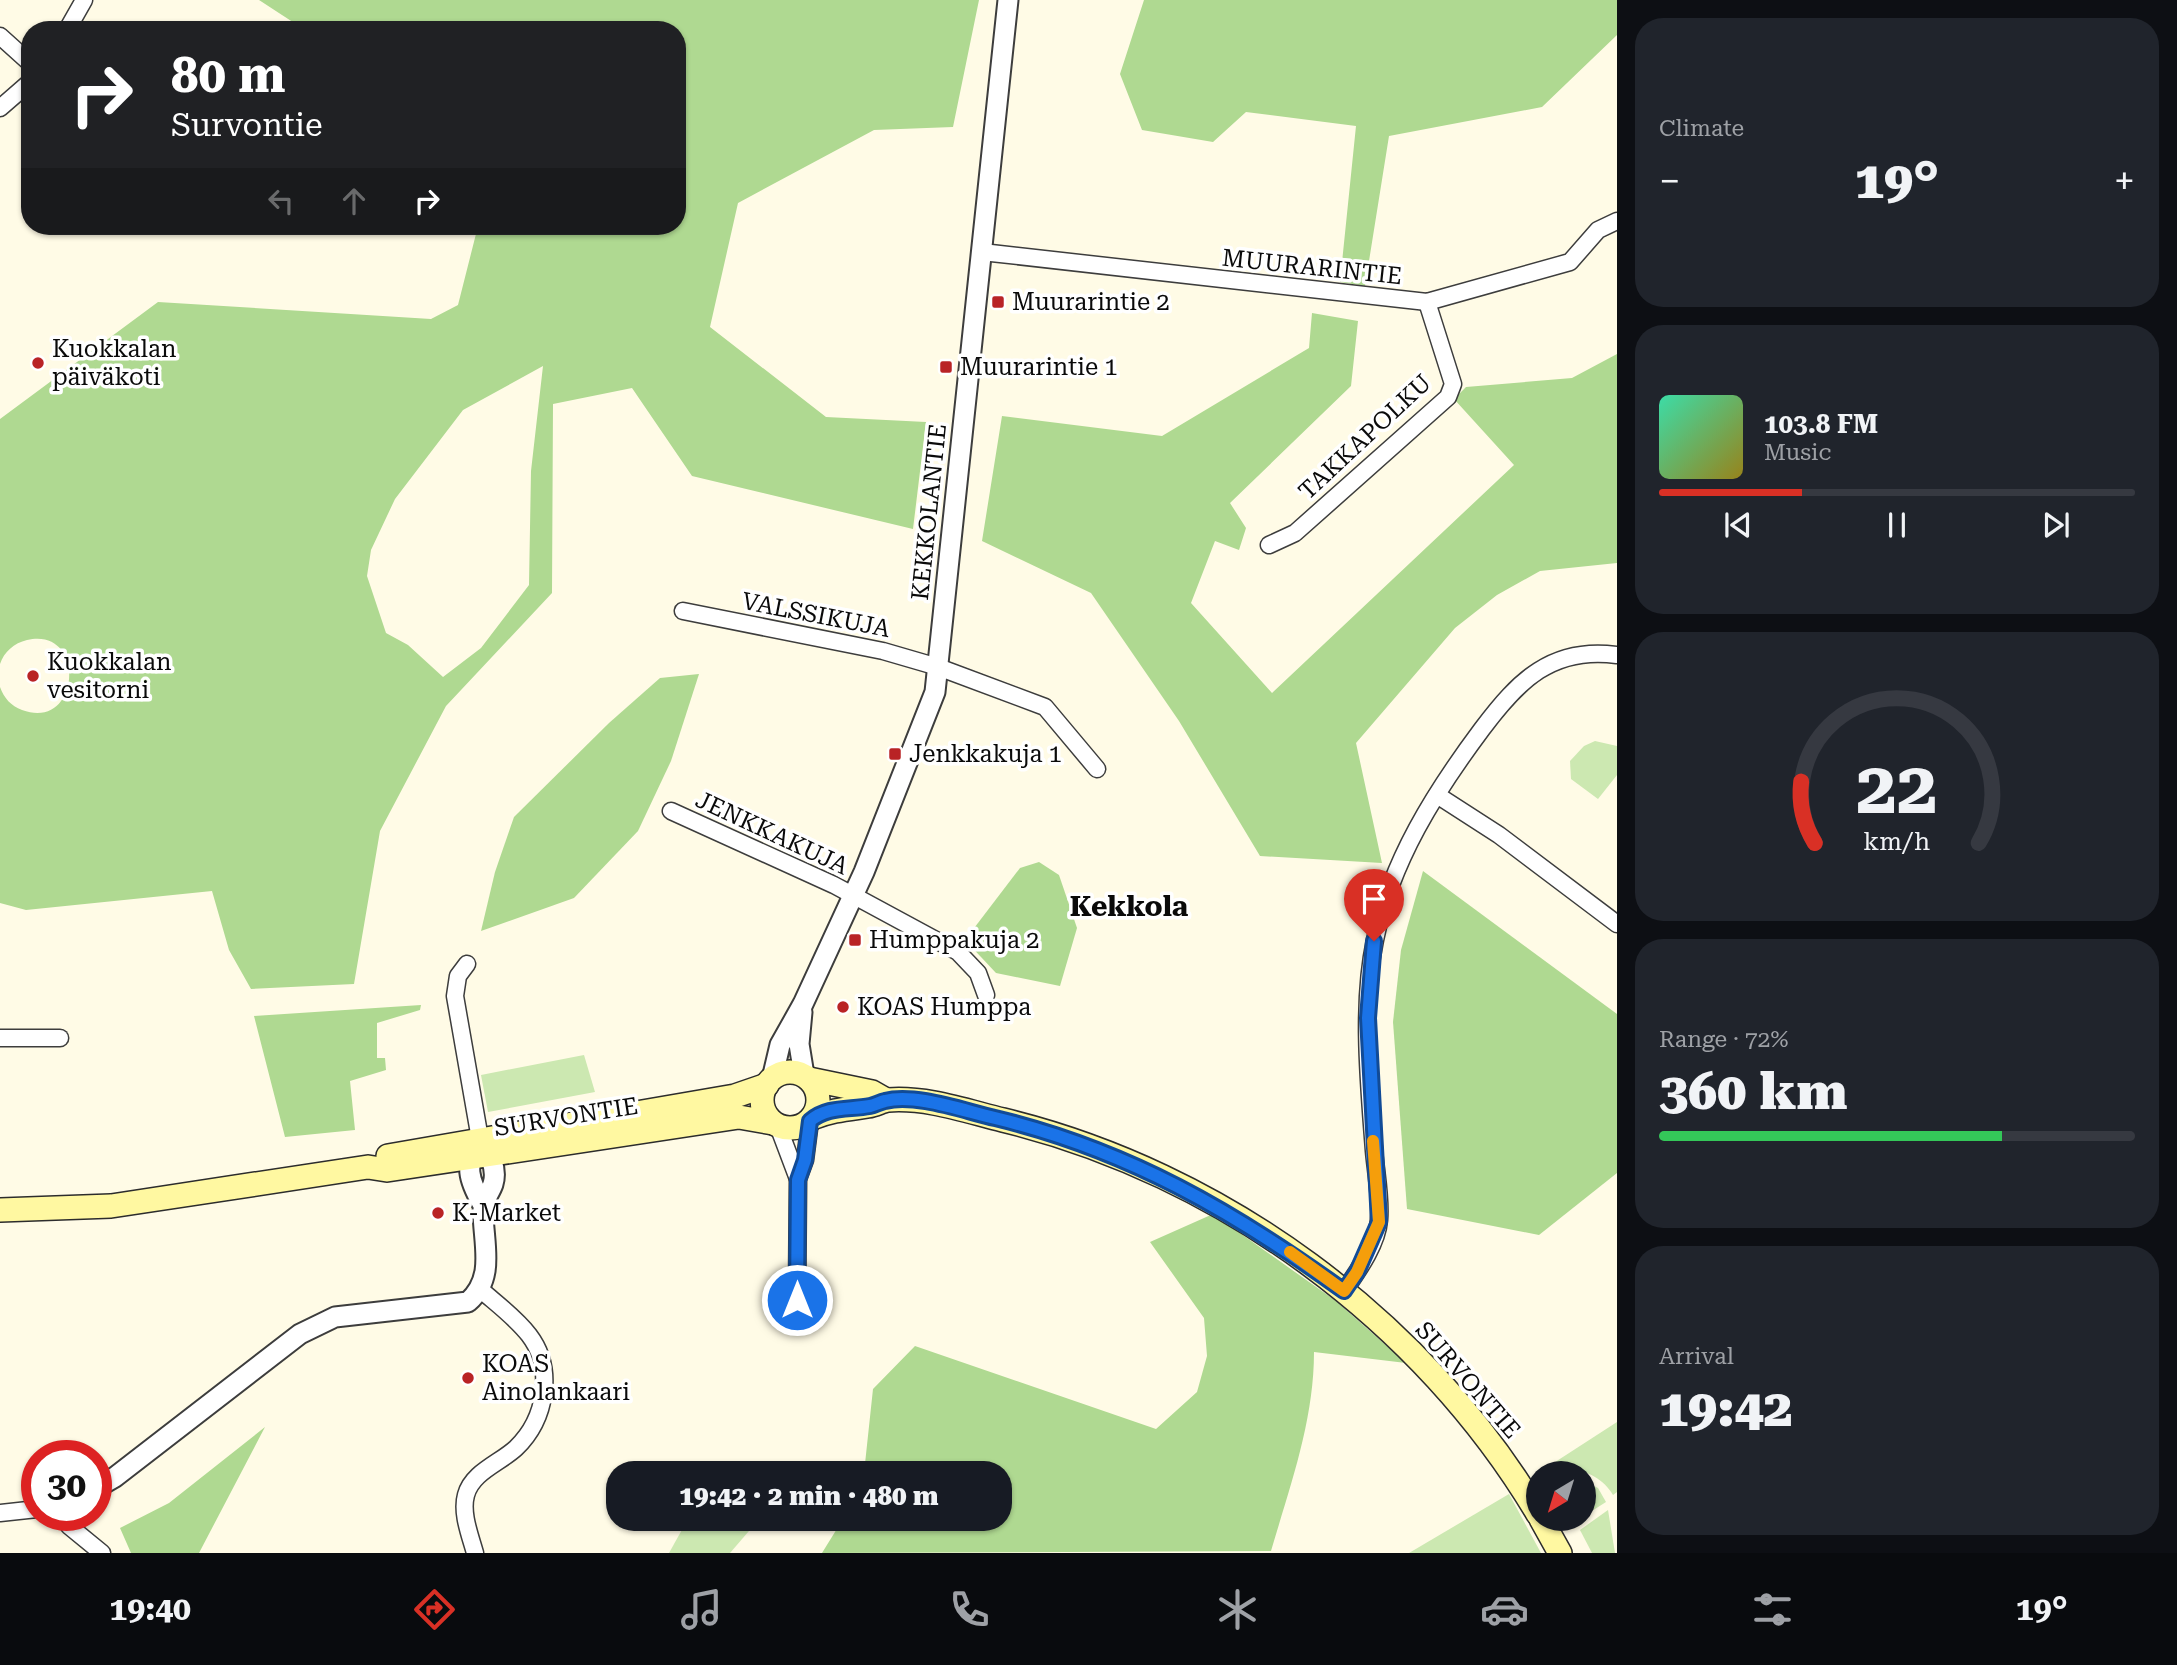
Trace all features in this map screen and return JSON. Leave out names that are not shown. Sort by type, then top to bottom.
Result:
[{"type":"main road","points":[[784,1073],[806,1077],[818,1094],[817,1111],[811,1120],[794,1128],[775,1124],[764,1109],[762,1101],[769,1082],[784,1073]]},
{"type":"main road","name":"SURVONTIE","points":[[806,1077],[872,1092],[886,1100],[932,1103],[1052,1132],[1136,1164],[1217,1206],[1279,1244],[1344,1291],[1414,1353],[1444,1385],[1526,1495]]},
{"type":"main road","name":"SURVONTIE","points":[[480,1151],[735,1096],[769,1082]]},
{"type":"main road","name":"SURVONTIE","points":[[811,1120],[831,1110],[872,1106],[886,1100]]},
{"type":"main road","name":"SURVONTIE","points":[[0,1210],[111,1206],[368,1167],[378,1158],[480,1151],[739,1117],[775,1124]]},
{"type":"main road","points":[[1548,1531],[1560,1553]]},
{"type":"street","points":[[72,21],[84,0]]},
{"type":"street","name":"KEKKOLANTIE","points":[[769,1082],[780,1045],[803,1004],[853,897],[934,692],[1008,0]]},
{"type":"street","points":[[0,36],[21,55]]},
{"type":"street","points":[[0,107],[21,90]]},
{"type":"street","name":"MUURARINTIE","points":[[982,252],[1427,302],[1570,262],[1598,229],[1617,221]]},
{"type":"street","name":"TAKKAPOLKU","points":[[1269,545],[1295,533],[1448,397],[1453,384],[1427,302]]},
{"type":"street","name":"VALSSIKUJA","points":[[683,611],[883,651],[938,667],[1045,707],[1097,769]]},
{"type":"street","points":[[1344,1291],[1357,1272],[1379,1222],[1368,1018],[1374,941],[1392,877],[1437,795],[1511,691],[1529,676],[1562,659],[1595,652],[1617,654]]},
{"type":"street","points":[[1437,795],[1499,835],[1617,924]]},
{"type":"street","name":"JENKKAKUJA","points":[[671,811],[834,885],[958,952],[978,973],[986,995]]},
{"type":"street","points":[[112,1479],[300,1334],[335,1317],[454,1306],[468,1302],[481,1290],[486,1279],[483,1206],[471,1184],[480,1151],[455,996],[458,976],[467,964]]},
{"type":"street","name":"KEKKOLANTIE","points":[[803,1004],[799,1044],[806,1077]]},
{"type":"street","points":[[0,1038],[60,1038]]},
{"type":"street","points":[[797,1300],[798,1180],[805,1160],[811,1120]]},
{"type":"street","points":[[775,1124],[798,1180]]},
{"type":"street","points":[[475,1553],[464,1509],[471,1483],[516,1448],[537,1423],[545,1389],[540,1357],[529,1336],[481,1290]]},
{"type":"street","points":[[0,1513],[21,1511]]},
{"type":"street","points":[[75,1531],[102,1553]]},
{"type":"green space","points":[[259,0],[979,0],[953,127],[874,130],[738,203],[710,327],[826,417],[926,422],[913,529],[692,476],[632,388],[553,404],[552,593],[446,706],[380,831],[354,984],[251,989],[229,950],[212,891],[26,910],[0,903],[0,687],[14,706],[42,713],[56,706],[65,694],[69,678],[67,662],[60,648],[46,640],[18,643],[7,652],[0,664],[0,419],[158,302],[431,319],[458,305],[476,235],[686,235],[686,21],[291,21]],"holes":[[[543,366],[531,471],[529,585],[481,648],[443,677],[408,645],[386,633],[367,576],[371,550],[395,499],[463,410]]]},
{"type":"green space","points":[[1144,0],[1617,0],[1617,35],[1542,107],[1389,136],[1365,286],[1340,282],[1356,126],[1246,112],[1213,142],[1142,130],[1120,74]]},
{"type":"green space","points":[[1312,313],[1358,321],[1351,386],[1230,503],[1246,528],[1239,550],[1215,541],[1191,603],[1272,693],[1514,465],[1454,399],[1466,387],[1572,378],[1617,354],[1617,563],[1540,571],[1497,595],[1455,628],[1356,743],[1382,863],[1260,856],[1179,721],[1091,593],[982,541],[1002,416],[1162,436],[1309,348]]},
{"type":"green space","points":[[699,674],[671,761],[638,831],[574,898],[481,931],[495,872],[514,817],[609,723],[660,678]]},
{"type":"green space","points":[[1595,741],[1617,746],[1617,775],[1598,799],[1571,779],[1570,761],[1584,746]]},
{"type":"green space","points":[[1039,862],[1059,875],[1077,928],[1060,986],[996,973],[965,940],[1020,868]]},
{"type":"green space","points":[[1423,871],[1617,1014],[1617,1173],[1539,1235],[1407,1209],[1393,1022],[1401,950]]},
{"type":"green space","points":[[421,1005],[420,1010],[377,1023],[377,1058],[385,1058],[386,1070],[350,1081],[355,1130],[285,1137],[254,1016]]},
{"type":"green space","points":[[584,1055],[595,1092],[488,1112],[481,1075]]},
{"type":"green space","points":[[1213,1214],[1336,1301],[1406,1363],[1314,1352],[1305,1428],[1271,1551],[822,1553],[836,1531],[1012,1531],[1012,1461],[865,1461],[873,1389],[915,1346],[1156,1429],[1197,1392],[1207,1356],[1204,1318],[1150,1242]]},
{"type":"green space","points":[[1617,1422],[1617,1492],[1613,1495],[1596,1478],[1596,1461],[1557,1461]]},
{"type":"green space","points":[[265,1427],[199,1553],[131,1553],[120,1528],[169,1503]]},
{"type":"green space","points":[[1596,1487],[1598,1488],[1606,1502],[1596,1508]]},
{"type":"green space","points":[[1509,1494],[1526,1525],[1526,1531],[1529,1531],[1541,1553],[1409,1553]]},
{"type":"green space","points":[[1608,1510],[1615,1553],[1592,1553],[1581,1531],[1596,1531],[1596,1519]]},
{"type":"green space","points":[[681,1531],[749,1531],[730,1553],[669,1553]]},
{"type":"slow traffic","points":[[1290,1252],[1344,1291],[1357,1272],[1379,1222],[1373,1141]]},
{"type":"place","name":"Muurarintie 2","points":[[998,302]]},
{"type":"place","name":"Kuokkalan päiväkoti","points":[[38,363]]},
{"type":"place","name":"Muurarintie 1","points":[[946,367]]},
{"type":"place","name":"Kuokkalan vesitorni","points":[[33,676]]},
{"type":"place","name":"Jenkkakuja 1","points":[[895,754]]},
{"type":"place","name":"Humppakuja 2","points":[[855,940]]},
{"type":"place","name":"KOAS Humppa","points":[[843,1007]]},
{"type":"place","name":"K-Market","points":[[438,1213]]},
{"type":"place","name":"KOAS Ainolankaari","points":[[468,1378]]},
{"type":"district","name":"Kekkola","points":[[1129,906]]},
{"type":"route","points":[[797,1300],[798,1180],[805,1160],[810,1121],[831,1110],[872,1106],[886,1100],[932,1103],[1052,1132],[1136,1164],[1217,1206],[1279,1244],[1344,1291],[1357,1272],[1379,1222],[1368,1018],[1374,941]]}]
